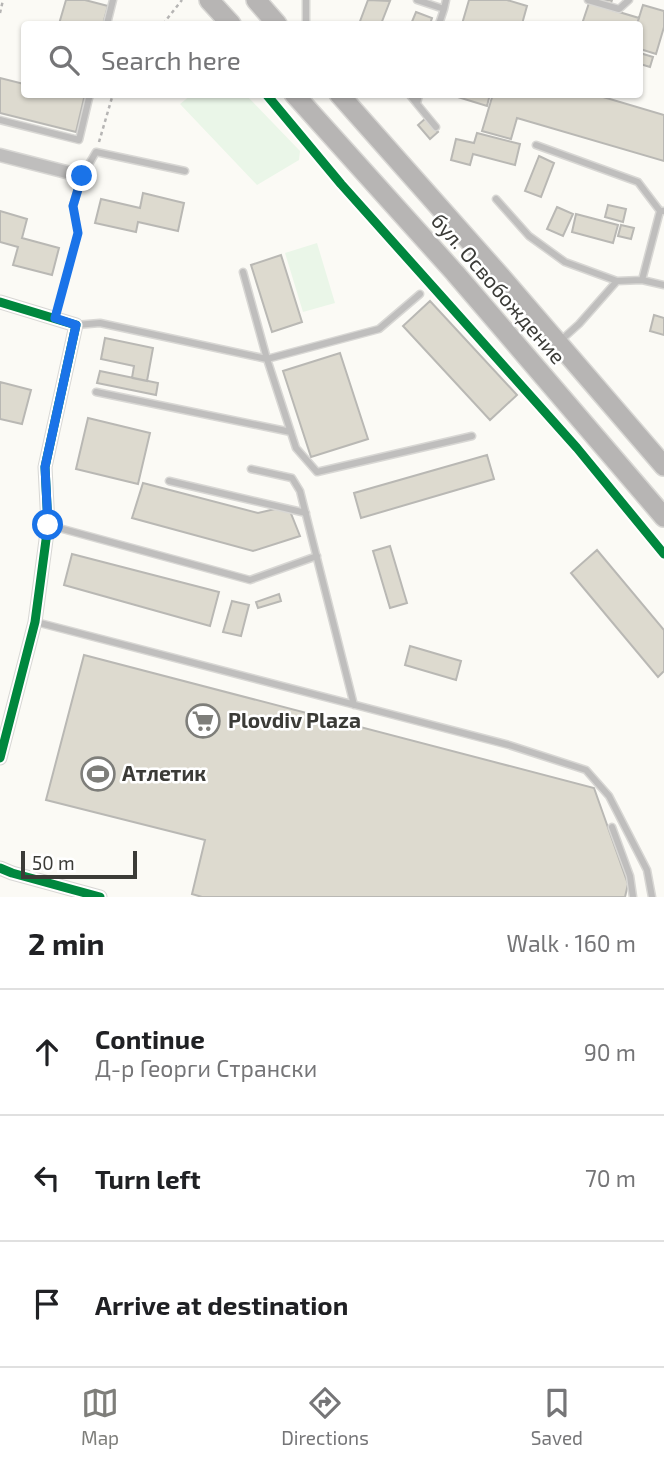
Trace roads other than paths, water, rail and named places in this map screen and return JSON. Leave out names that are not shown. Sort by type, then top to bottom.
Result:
[{"type":"main road","points":[[256,0],[274,21]]},
{"type":"main road","points":[[201,4],[226,21]]},
{"type":"main road","name":"бул. Освобождение","points":[[298,98],[455,273],[664,517]]},
{"type":"main road","name":"бул. Освобождение","points":[[343,98],[664,466]]},
{"type":"street","points":[[0,155],[82,176]]},
{"type":"street","points":[[0,302],[76,325],[45,467],[48,525],[35,622],[0,758]]},
{"type":"street","points":[[0,868],[100,897]]},
{"type":"lane","points":[[108,21],[113,0]]},
{"type":"lane","points":[[306,0],[306,21]]},
{"type":"lane","points":[[417,0],[443,9]]},
{"type":"lane","points":[[440,21],[446,0]]},
{"type":"lane","points":[[588,0],[619,9],[629,0]]},
{"type":"lane","points":[[0,120],[79,140],[89,98]]},
{"type":"lane","points":[[412,98],[436,127]]},
{"type":"lane","points":[[417,104],[418,98]]},
{"type":"lane","points":[[536,145],[638,182],[662,211],[642,281]]},
{"type":"lane","points":[[73,206],[82,176],[96,152],[185,171]]},
{"type":"lane","points":[[496,199],[529,236],[565,262],[617,281],[642,281],[664,285]]},
{"type":"lane","points":[[243,272],[267,359],[296,448],[317,472],[472,436]]},
{"type":"lane","points":[[558,342],[579,324],[617,281]]},
{"type":"lane","points":[[76,325],[100,323],[267,359],[379,329],[420,294]]},
{"type":"lane","points":[[96,392],[291,432]]},
{"type":"lane","points":[[251,469],[292,478],[300,491],[354,705]]},
{"type":"lane","points":[[169,481],[306,513]]},
{"type":"lane","points":[[48,525],[250,580],[317,556]]},
{"type":"lane","points":[[35,622],[509,745],[586,770],[610,796],[647,870],[652,897]]},
{"type":"lane","points":[[612,827],[630,876],[633,897]]},
{"type":"place","name":"Plovdiv Plaza","points":[[203,721]]},
{"type":"place","name":"Атлетик","points":[[98,774]]}]
